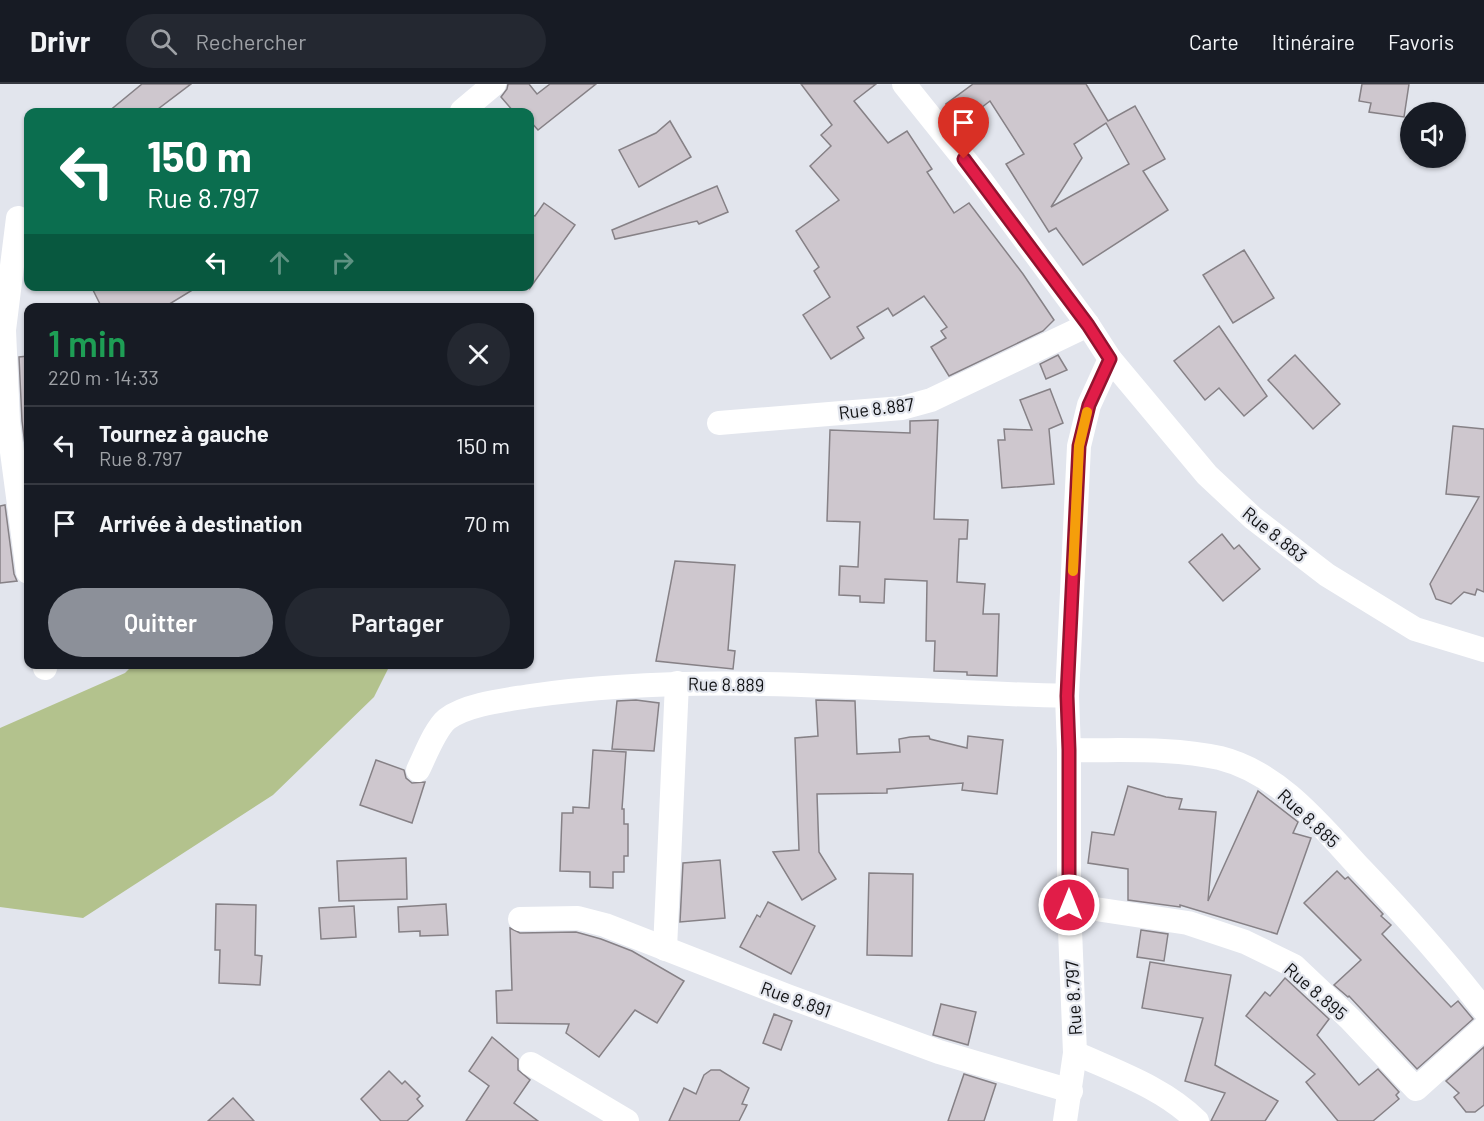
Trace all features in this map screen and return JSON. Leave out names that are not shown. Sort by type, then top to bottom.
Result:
[{"type":"street","points":[[466,108],[494,84]]},
{"type":"street","points":[[904,84],[977,176],[1088,325],[1110,359]]},
{"type":"street","points":[[16,216],[4,330],[4,422],[24,547]]},
{"type":"street","name":"Rue 8.887","points":[[718,423],[902,408],[931,400],[1088,325]]},
{"type":"street","name":"Rue 8.883","points":[[1110,359],[1207,475],[1253,518],[1328,575],[1415,629],[1484,650]]},
{"type":"street","name":"Rue 8.797","points":[[1065,1121],[1076,1053],[1069,905],[1067,696],[1079,446],[1089,405],[1110,359]]},
{"type":"street","points":[[665,949],[677,683]]},
{"type":"street","name":"Rue 8.889","points":[[418,770],[446,720],[465,710],[502,700],[562,692],[677,683],[1067,696]]},
{"type":"street","name":"Rue 8.885","points":[[1069,750],[1169,751],[1220,758],[1258,773],[1300,803],[1388,897],[1484,1010]]},
{"type":"street","name":"Rue 8.895","points":[[1069,905],[1188,923],[1245,942],[1294,966],[1350,1019],[1416,1089],[1484,1028]]},
{"type":"street","name":"Rue 8.891","points":[[520,919],[578,918],[605,925],[939,1052],[1071,1091]]},
{"type":"street","points":[[1076,1053],[1154,1089],[1187,1111],[1197,1121]]},
{"type":"street","points":[[531,1064],[627,1121]]},
{"type":"green space","points":[[129,669],[388,669],[374,697],[273,795],[83,918],[0,907],[0,728],[125,673]]},
{"type":"building","points":[[142,84],[191,84],[159,108],[113,108]]},
{"type":"building","points":[[508,84],[529,84],[537,94],[550,84],[596,84],[538,130],[534,126],[534,108],[511,108],[501,97]]},
{"type":"building","points":[[801,84],[876,84],[854,101],[888,143],[907,131],[932,169],[927,172],[954,213],[969,203],[1023,274],[1054,320],[1043,331],[949,376],[931,347],[946,338],[941,331],[947,327],[924,296],[893,316],[888,308],[857,327],[864,338],[831,359],[803,315],[830,297],[814,271],[819,267],[796,231],[839,200],[810,166],[831,146],[821,135],[832,125]]},
{"type":"building","points":[[973,84],[1086,84],[1108,121],[1135,106],[1165,159],[1143,171],[1168,210],[1083,265],[1056,228],[1049,232],[1006,164],[1024,154],[990,101],[960,124],[946,104]],"holes":[[[1106,123],[1129,164],[1051,207],[1082,158],[1074,144]]]},
{"type":"building","points":[[1362,84],[1409,84],[1406,102],[1400,102],[1400,116],[1369,112],[1371,103],[1359,101]]},
{"type":"building","points":[[670,121],[691,157],[639,187],[619,150],[656,133]]},
{"type":"building","points":[[717,186],[728,212],[699,224],[697,221],[615,239],[612,230]]},
{"type":"building","points":[[544,203],[575,225],[534,282],[534,216]]},
{"type":"building","points":[[1244,250],[1274,298],[1233,323],[1203,275]]},
{"type":"building","points":[[94,291],[191,291],[171,303],[100,303]]},
{"type":"building","points":[[1219,326],[1267,396],[1244,416],[1219,388],[1205,400],[1174,361]]},
{"type":"building","points":[[1058,355],[1067,370],[1046,379],[1040,364]]},
{"type":"building","points":[[1295,355],[1340,404],[1313,429],[1268,380]]},
{"type":"building","points":[[24,356],[24,437],[22,421],[19,357]]},
{"type":"building","points":[[1050,389],[1063,423],[1049,429],[1054,484],[1002,488],[998,440],[1005,440],[1004,429],[1032,430],[1020,400]]},
{"type":"building","points":[[938,420],[934,519],[968,520],[967,539],[959,539],[957,582],[985,584],[983,614],[999,614],[997,676],[934,671],[935,641],[926,641],[927,581],[885,579],[884,603],[860,602],[860,596],[839,595],[840,566],[858,567],[860,522],[827,521],[830,430],[910,433],[910,421]]},
{"type":"building","points":[[1453,426],[1484,429],[1484,592],[1477,589],[1475,595],[1464,592],[1451,604],[1436,599],[1430,584],[1479,497],[1446,494]]},
{"type":"building","points":[[5,505],[14,574],[17,581],[0,583],[0,506]]},
{"type":"building","points":[[1222,534],[1234,549],[1239,545],[1260,569],[1223,601],[1189,562]]},
{"type":"building","points":[[675,561],[735,565],[728,650],[735,651],[733,669],[656,661]]},
{"type":"building","points":[[636,700],[659,703],[654,751],[612,749],[617,701]]},
{"type":"building","points":[[816,700],[855,701],[857,754],[900,752],[899,739],[910,737],[929,736],[930,739],[967,748],[968,736],[1003,740],[997,794],[962,790],[963,783],[887,789],[887,793],[817,794],[819,852],[836,879],[802,900],[773,852],[799,850],[795,738],[818,736]]},
{"type":"building","points":[[593,750],[626,752],[622,809],[624,809],[624,824],[628,824],[628,856],[624,856],[624,872],[613,872],[613,888],[590,887],[590,872],[560,871],[562,813],[573,813],[573,807],[589,808]]},
{"type":"building","points":[[376,760],[404,770],[406,778],[412,783],[425,782],[412,823],[360,805]]},
{"type":"building","points":[[1128,786],[1166,797],[1182,799],[1179,809],[1216,812],[1208,901],[1258,791],[1298,822],[1293,833],[1311,838],[1277,934],[1180,905],[1180,907],[1128,900],[1128,869],[1088,863],[1092,832],[1114,835]]},
{"type":"building","points":[[406,858],[407,899],[339,901],[337,861]]},
{"type":"building","points":[[720,860],[725,918],[680,922],[683,863]]},
{"type":"building","points":[[1337,871],[1345,879],[1348,877],[1391,925],[1382,934],[1451,1007],[1458,1001],[1473,1019],[1417,1069],[1349,996],[1334,985],[1361,960],[1304,903]]},
{"type":"building","points":[[869,873],[913,874],[912,956],[867,955]]},
{"type":"building","points":[[768,902],[815,926],[791,974],[740,947],[757,915],[760,917]]},
{"type":"building","points":[[216,904],[256,905],[255,955],[262,956],[260,985],[219,983],[220,950],[215,950]]},
{"type":"building","points":[[446,904],[448,935],[420,936],[420,931],[399,932],[398,907]]},
{"type":"building","points":[[354,906],[356,937],[321,939],[319,908]]},
{"type":"building","points":[[510,928],[520,933],[576,932],[601,939],[632,951],[684,981],[657,1023],[635,1010],[599,1057],[566,1033],[569,1024],[497,1023],[496,991],[512,990]]},
{"type":"building","points":[[1141,930],[1168,934],[1164,961],[1137,957]]},
{"type":"building","points":[[1150,962],[1231,975],[1215,1065],[1278,1101],[1265,1121],[1211,1121],[1225,1093],[1185,1081],[1203,1018],[1142,1008]]},
{"type":"building","points":[[1285,978],[1329,1019],[1317,1035],[1359,1085],[1378,1069],[1399,1092],[1396,1095],[1399,1099],[1373,1121],[1338,1121],[1306,1082],[1315,1074],[1246,1016],[1265,992],[1270,996]]},
{"type":"building","points":[[941,1004],[976,1012],[968,1045],[933,1035]]},
{"type":"building","points":[[774,1014],[792,1021],[781,1050],[763,1043]]},
{"type":"building","points":[[492,1037],[518,1059],[518,1070],[530,1080],[514,1103],[538,1121],[466,1121],[489,1086],[469,1071]]},
{"type":"building","points":[[1484,1047],[1484,1105],[1475,1112],[1466,1112],[1454,1097],[1459,1093],[1446,1081]]},
{"type":"building","points":[[711,1070],[720,1070],[749,1088],[742,1104],[747,1105],[739,1121],[669,1121],[684,1088],[696,1094],[704,1075]]},
{"type":"building","points":[[389,1071],[402,1084],[405,1081],[420,1096],[417,1099],[423,1106],[407,1121],[381,1121],[361,1099]]},
{"type":"building","points":[[964,1074],[996,1084],[984,1121],[948,1121]]},
{"type":"building","points":[[233,1098],[254,1121],[208,1121]]},
{"type":"slow traffic","points":[[1073,571],[1079,446],[1087,412]]},
{"type":"route","points":[[964,159],[1088,325],[1110,359],[1089,405],[1079,446],[1067,696],[1069,905]]}]
